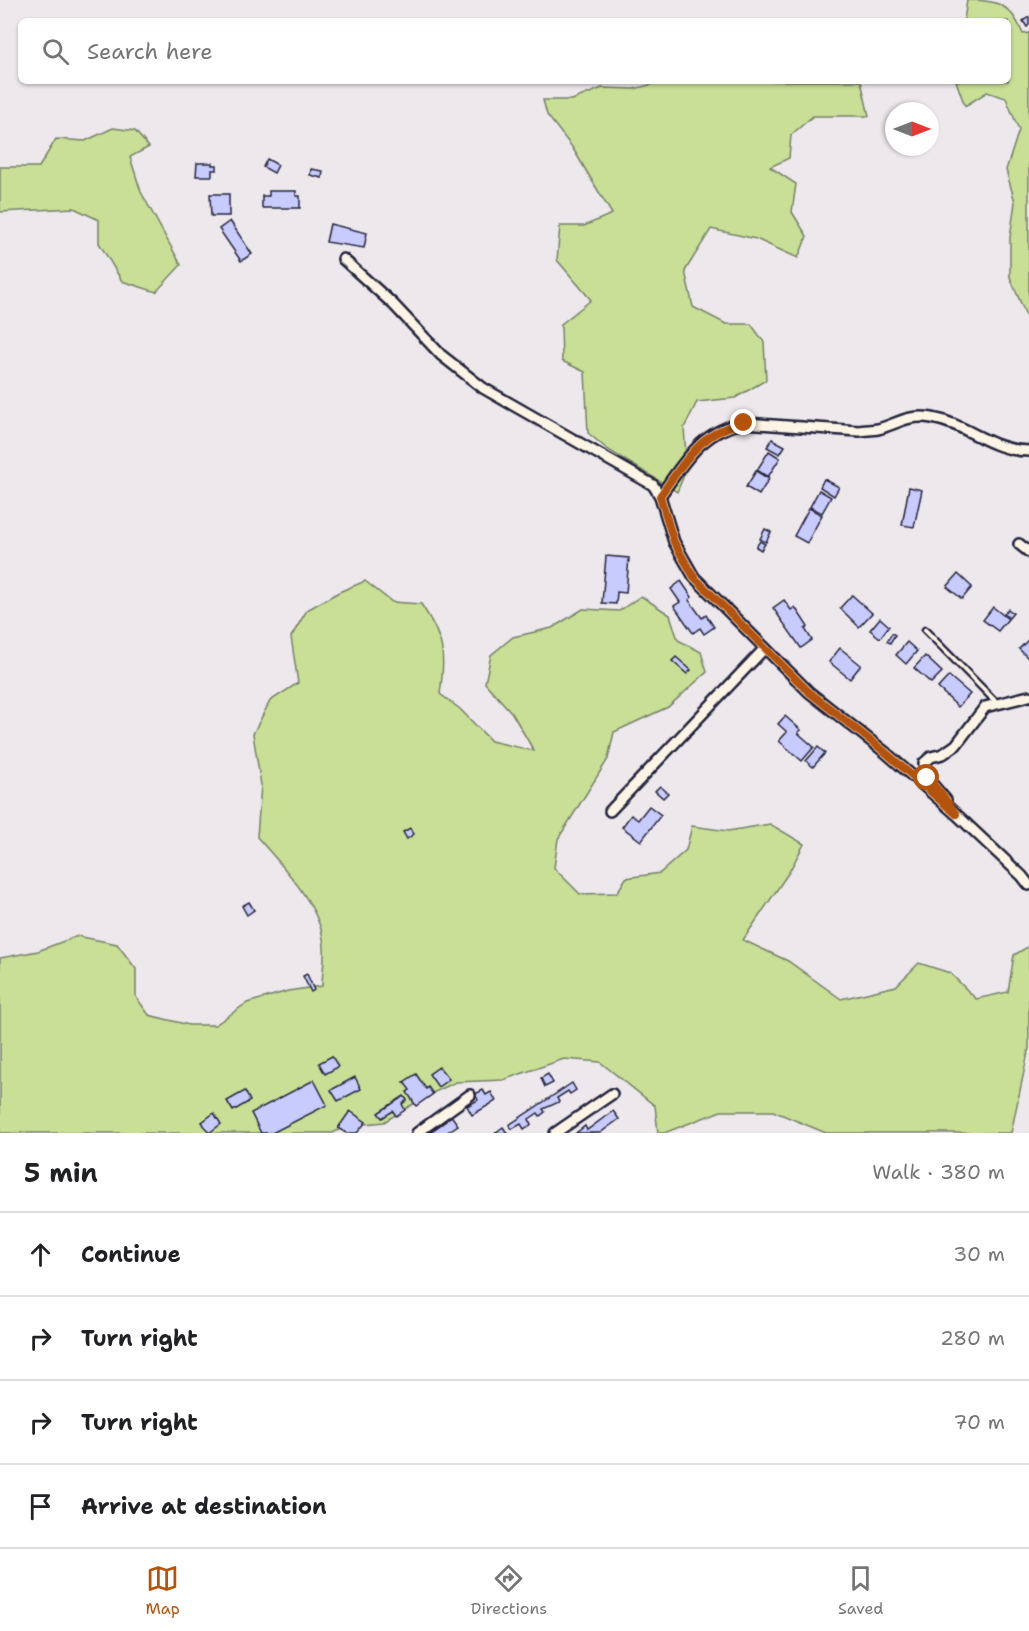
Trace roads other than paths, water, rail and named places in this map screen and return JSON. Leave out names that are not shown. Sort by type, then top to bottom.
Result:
[{"type":"street","points":[[343,259],[393,304],[441,356],[483,388],[653,485],[660,496],[674,542],[694,577],[809,692],[885,752],[956,814],[1029,885]]},
{"type":"street","points":[[660,496],[691,453],[706,438],[728,426],[744,423],[859,431],[877,429],[904,418],[918,416],[950,423],[993,445],[1029,451]]},
{"type":"street","points":[[1019,544],[1029,552]]},
{"type":"street","points":[[610,812],[765,648]]},
{"type":"street","points":[[956,814],[927,778],[924,763],[931,757],[944,754],[956,745],[985,707],[1029,696]]},
{"type":"street","points":[[417,1133],[470,1095]]},
{"type":"street","points":[[555,1133],[612,1095]]},
{"type":"lane","points":[[925,630],[996,702],[985,707]]}]
